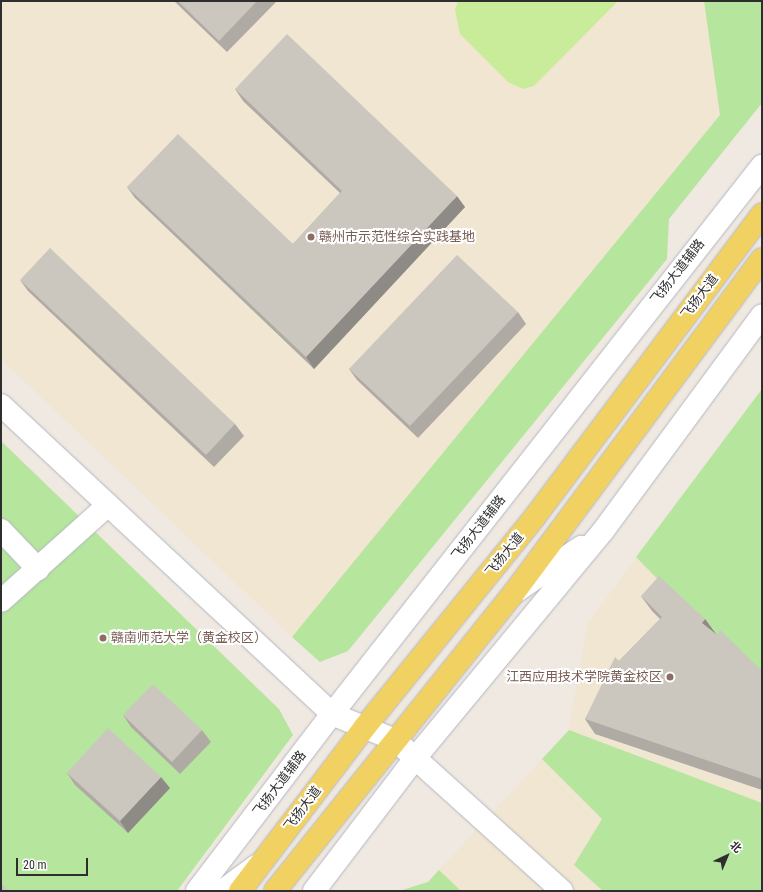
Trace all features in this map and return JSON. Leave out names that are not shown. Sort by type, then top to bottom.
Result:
[{"type":"main road","name":"飞扬大道","points":[[240,891],[364,728],[534,518],[762,214]]},
{"type":"main road","name":"飞扬大道","points":[[275,891],[513,594],[762,259]]},
{"type":"street","name":"飞扬大道辅路","points":[[197,891],[332,714],[762,166]]},
{"type":"street","points":[[314,891],[416,757],[603,531],[762,315]]},
{"type":"street","points":[[1,405],[332,714],[395,740],[416,757],[562,891]]},
{"type":"street","points":[[1,601],[108,505]]},
{"type":"street","points":[[1,530],[38,569]]},
{"type":"street","points":[[513,594],[603,531]]},
{"type":"street","points":[[222,891],[263,861]]},
{"type":"shaded area","name":"赣州市示范性综合实践基地","points":[[1,1],[704,1],[720,115],[292,637],[1,359]]},
{"type":"shaded area","name":"江西应用技术学院黄金校区","points":[[762,389],[762,891],[399,891],[428,882],[569,730],[587,624]]},
{"type":"green space","points":[[458,1],[618,1],[534,86],[523,89],[508,82],[460,34],[455,10]]},
{"type":"green space","points":[[704,1],[762,1],[762,103],[669,219],[667,259],[348,651],[320,662],[292,637],[720,115]]},
{"type":"green space","points":[[762,389],[762,676],[727,650],[636,557]]},
{"type":"green space","name":"赣南师范大学（黄金校区）","points":[[1,441],[279,709],[293,735],[177,891],[1,891]]},
{"type":"green space","points":[[569,730],[762,803],[762,891],[603,891],[574,865],[602,819],[542,759]]},
{"type":"green space","points":[[439,870],[461,891],[399,891],[428,882]]},
{"type":"building","points":[[178,1],[257,1],[219,41]]},
{"type":"building","points":[[287,34],[457,196],[306,357],[127,187],[178,134],[293,244],[342,191],[235,89]]},
{"type":"building","points":[[50,248],[235,424],[206,455],[20,280]]},
{"type":"building","points":[[457,255],[518,312],[410,426],[349,369]]},
{"type":"building","points":[[659,576],[705,619],[702,623],[717,635],[720,630],[761,670],[762,668],[762,779],[585,719],[615,657],[619,661],[662,617],[641,596]]},
{"type":"building","points":[[153,684],[202,730],[172,762],[123,715]]},
{"type":"building","points":[[108,728],[161,777],[120,821],[67,773]]},
{"type":"building","points":[[1,883],[9,891],[1,891]]},
{"type":"place","name":"赣州市示范性综合实践基地","points":[[311,237]]},
{"type":"place","name":"赣南师范大学（黄金校区）","points":[[103,638]]},
{"type":"place","name":"江西应用技术学院黄金校区","points":[[670,677]]}]
